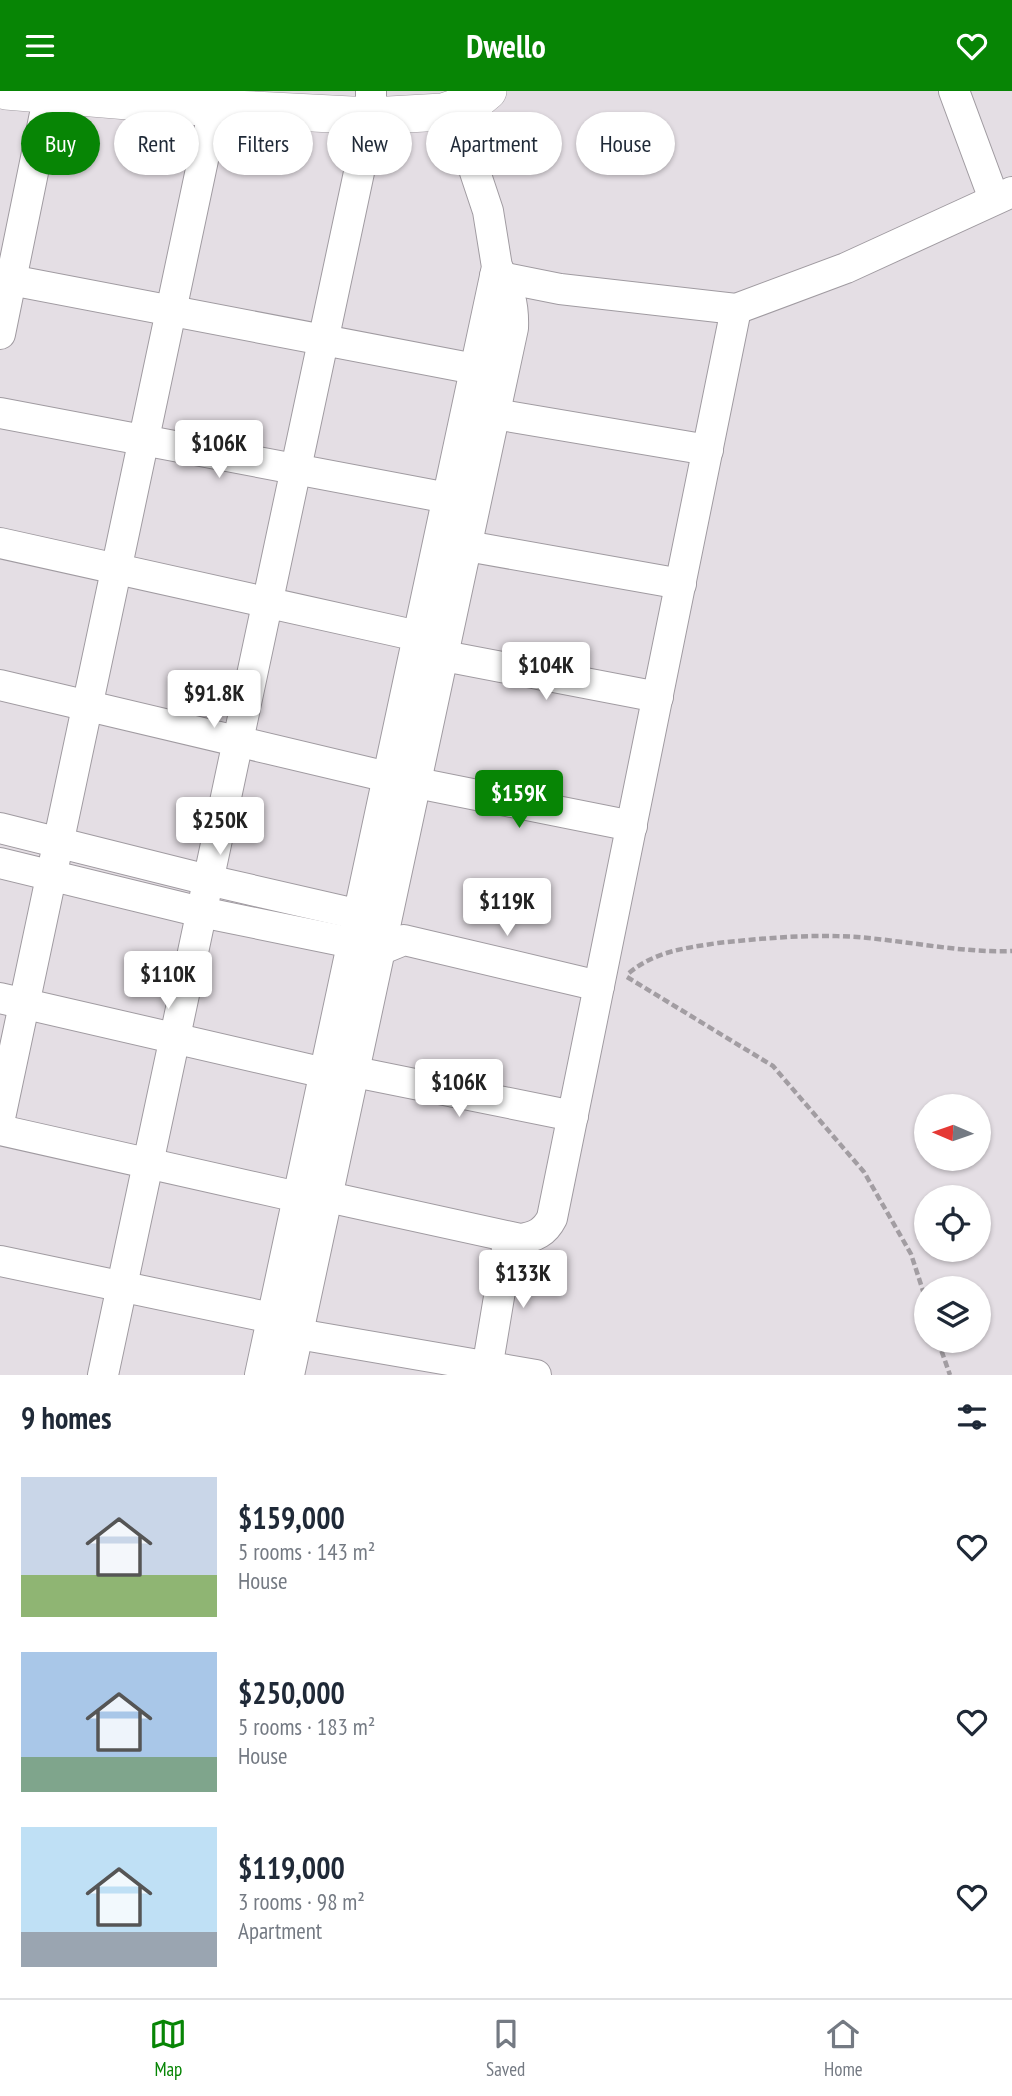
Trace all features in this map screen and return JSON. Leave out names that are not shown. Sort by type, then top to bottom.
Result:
[{"type":"street","points":[[6,91],[214,108],[476,101],[488,91]]},
{"type":"street","points":[[499,274],[560,289],[736,309],[846,268],[1003,195],[954,91]]},
{"type":"street","points":[[0,334],[6,279],[49,94]]},
{"type":"street","points":[[260,1375],[272,1318],[355,1072],[391,937],[417,783],[513,328],[514,306],[499,274],[488,211],[470,157],[436,101]]},
{"type":"street","points":[[103,1375],[371,104]]},
{"type":"street","points":[[0,1118],[12,1001],[51,877],[214,108]]},
{"type":"street","points":[[289,1375],[298,1334],[325,1073],[475,369],[499,274]]},
{"type":"street","points":[[6,279],[475,369]]},
{"type":"street","points":[[0,1130],[520,1239],[530,1238],[549,1226],[736,309]]},
{"type":"street","points":[[0,413],[447,498]]},
{"type":"street","points":[[495,414],[708,450]]},
{"type":"street","points":[[0,543],[418,636]]},
{"type":"street","points":[[467,546],[681,584]]},
{"type":"street","points":[[444,656],[658,697]]},
{"type":"street","points":[[0,685],[388,777]]},
{"type":"street","points":[[417,783],[632,826]]},
{"type":"street","points":[[0,828],[208,880],[355,929],[599,986]]},
{"type":"street","points":[[0,863],[201,912],[355,929]]},
{"type":"street","points":[[12,1001],[325,1073]]},
{"type":"street","points":[[355,1072],[573,1117]]},
{"type":"street","points":[[487,1370],[509,1237]]},
{"type":"street","points":[[0,1261],[272,1318]]},
{"type":"street","points":[[298,1334],[487,1370],[536,1375]]},
{"type":"path","points":[[918,1276],[911,1254],[864,1172],[773,1066],[625,976],[642,962],[662,953],[760,938],[858,937],[1012,950]]},
{"type":"path","points":[[942,1353],[950,1375]]}]
